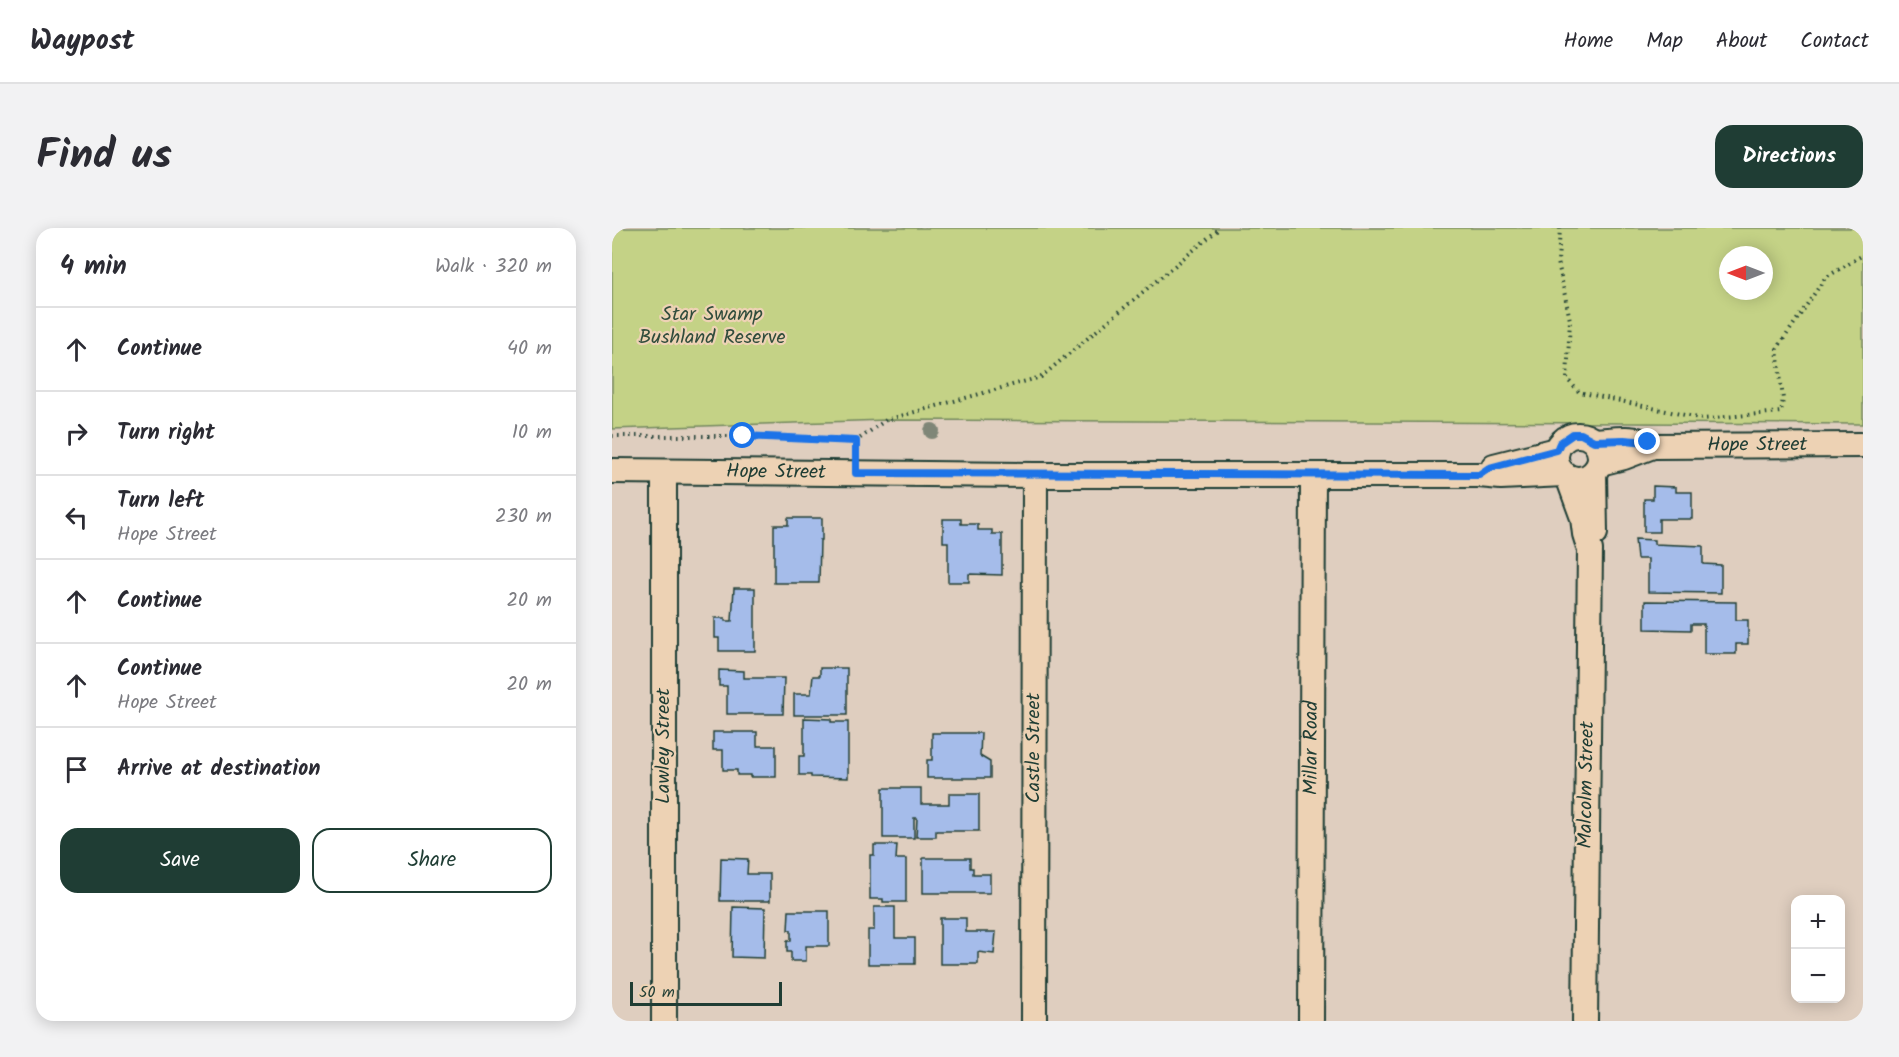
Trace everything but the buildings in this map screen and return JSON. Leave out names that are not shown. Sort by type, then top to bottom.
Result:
[{"type":"street","points":[[1573,434],[1581,434],[1596,459],[1579,479],[1566,476],[1557,464],[1557,450],[1560,443],[1573,434]]},
{"type":"street","name":"Hope Street","points":[[1596,459],[1639,440],[1653,446],[1863,445]]},
{"type":"street","name":"Hope Street","points":[[1479,475],[1489,468],[1557,450]]},
{"type":"street","name":"Malcolm Street","points":[[1590,550],[1595,534],[1596,459]]},
{"type":"street","name":"Hope Street","points":[[612,471],[1566,476]]},
{"type":"street","name":"Lawley Street","points":[[664,471],[664,1021]]},
{"type":"street","name":"Castle Street","points":[[1034,1021],[1035,475]]},
{"type":"street","name":"Millar Road","points":[[1311,1021],[1312,475]]},
{"type":"street","name":"Malcolm Street","points":[[1566,476],[1583,518],[1590,550],[1585,1021]]},
{"type":"path","points":[[612,436],[743,436],[856,441],[886,420],[1041,377],[1220,228]]},
{"type":"path","points":[[1560,228],[1558,262],[1570,320],[1567,379],[1579,392],[1703,419],[1781,412],[1783,399],[1778,349],[1825,278],[1863,255]]},
{"type":"path","points":[[856,441],[856,473]]},
{"type":"green space","name":"Star Swamp Bushland Reserve","points":[[612,228],[1863,228],[1863,424],[886,420],[612,429]]},
{"type":"route","points":[[743,436],[856,441],[856,473],[1035,475],[1479,475],[1489,468],[1557,450],[1560,443],[1573,434],[1588,436],[1594,441],[1639,440],[1648,442]]}]
